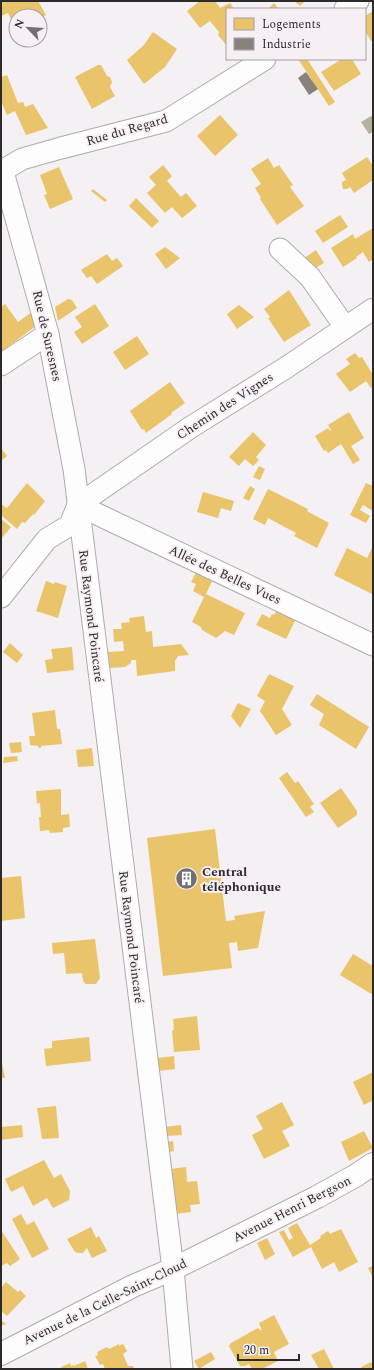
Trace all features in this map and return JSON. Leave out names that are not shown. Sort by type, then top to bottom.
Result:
[{"type":"street","points":[[347,8],[358,1]]},
{"type":"street","name":"Rue du Regard","points":[[1,170],[22,160],[61,148],[166,121],[263,60]]},
{"type":"street","name":"Rue de Suresnes","points":[[1,170],[48,334],[74,469],[78,505]]},
{"type":"street","points":[[280,249],[310,277],[345,327]]},
{"type":"street","name":"Chemin des Vignes","points":[[78,505],[191,427],[287,367],[373,309]]},
{"type":"street","points":[[1,365],[48,334]]},
{"type":"street","points":[[1,597],[47,539],[70,525],[78,505]]},
{"type":"street","name":"Allée des Belles Vues","points":[[78,505],[373,645]]},
{"type":"street","name":"Rue Raymond Poincaré","points":[[78,505],[173,1269],[182,1369]]},
{"type":"street","name":"Avenue Henri Bergson","points":[[209,1251],[317,1197],[355,1176],[373,1164]]},
{"type":"street","name":"Avenue de la Celle-Saint-Cloud","points":[[1,1354],[133,1286],[173,1269],[209,1251]]},
{"type":"shaded area","points":[[373,115],[373,132],[369,134],[361,122]]},
{"type":"building: Logements","points":[[1,1],[38,1],[42,8],[8,8],[8,13],[1,16]]},
{"type":"building: Logements","points":[[200,1],[215,1],[220,8],[230,3],[233,8],[226,8],[226,45],[218,35],[219,32],[210,21],[200,28],[187,11]]},
{"type":"building: Logements","points":[[294,1],[305,1],[300,6]]},
{"type":"building: Logements","points":[[274,3],[278,8],[269,8]]},
{"type":"building: Logements","points":[[373,11],[373,40],[371,41],[366,33],[366,15]]},
{"type":"building: Logements","points":[[153,32],[177,49],[165,67],[144,84],[127,60],[144,45]]},
{"type":"building: Logements","points":[[299,60],[308,60],[335,102],[329,106]]},
{"type":"building: Logements","points":[[340,60],[353,60],[361,74],[334,91],[321,72]]},
{"type":"building: Logements","points":[[98,65],[101,65],[107,76],[110,77],[112,82],[110,87],[115,96],[92,109],[75,77]]},
{"type":"building: Logements","points":[[7,75],[18,103],[23,102],[25,107],[33,104],[48,128],[26,135],[15,111],[7,115],[1,101],[1,77]]},
{"type":"building: Logements","points":[[220,115],[238,135],[215,156],[197,136]]},
{"type":"building: Logements","points":[[367,157],[373,166],[373,180],[354,193],[350,187],[343,189],[342,182],[346,180],[342,173]]},
{"type":"building: Logements","points":[[268,158],[274,168],[279,165],[293,185],[290,187],[304,206],[277,225],[260,199],[261,198],[255,188],[261,184],[251,169]]},
{"type":"building: Logements","points":[[163,165],[172,176],[167,181],[181,197],[186,193],[197,206],[182,218],[172,207],[165,213],[147,193],[156,185],[149,177]]},
{"type":"building: Logements","points":[[59,167],[73,199],[50,209],[44,195],[47,194],[40,175]]},
{"type":"building: Logements","points":[[93,189],[107,200],[105,202],[91,191]]},
{"type":"building: Logements","points":[[136,198],[159,221],[152,228],[129,206]]},
{"type":"building: Logements","points":[[340,215],[348,227],[323,243],[315,231]]},
{"type":"building: Logements","points":[[373,228],[373,259],[369,262],[363,252],[343,267],[331,248],[353,234],[355,239]]},
{"type":"building: Logements","points":[[165,247],[180,258],[166,269],[155,254]]},
{"type":"building: Logements","points":[[316,250],[324,263],[314,269],[303,259]]},
{"type":"building: Logements","points":[[107,254],[112,261],[117,258],[123,266],[97,284],[91,276],[87,278],[81,270]]},
{"type":"building: Logements","points":[[289,290],[311,325],[284,342],[268,318],[270,317],[264,309]]},
{"type":"building: Logements","points":[[68,299],[72,300],[77,308],[58,321],[55,307]]},
{"type":"building: Logements","points":[[5,304],[18,322],[32,312],[36,326],[1,352],[1,307]]},
{"type":"building: Logements","points":[[95,304],[109,326],[82,344],[74,332],[82,327],[75,317]]},
{"type":"building: Logements","points":[[239,305],[254,317],[237,329],[227,314]]},
{"type":"building: Logements","points":[[137,336],[149,354],[125,370],[113,352]]},
{"type":"building: Logements","points":[[355,353],[359,358],[362,357],[373,375],[373,386],[371,388],[366,381],[350,392],[336,374],[350,364],[346,359]]},
{"type":"building: Logements","points":[[170,382],[185,403],[146,433],[144,429],[142,430],[130,411]]},
{"type":"building: Logements","points":[[349,412],[364,438],[351,446],[360,460],[353,464],[341,444],[328,453],[326,450],[324,451],[315,436],[328,428],[330,431],[331,430],[328,425]]},
{"type":"building: Logements","points":[[253,432],[266,445],[256,457],[259,460],[253,466],[245,459],[239,466],[229,457]]},
{"type":"building: Logements","points":[[1,448],[7,456],[1,461]]},
{"type":"building: Logements","points":[[259,466],[265,469],[260,480],[253,477]]},
{"type":"building: Logements","points":[[27,483],[45,501],[34,515],[33,514],[25,523],[22,522],[17,529],[1,515],[1,504],[7,508]]},
{"type":"building: Logements","points":[[366,483],[373,486],[373,511],[363,505],[360,510],[370,516],[366,523],[350,515]]},
{"type":"building: Logements","points":[[250,486],[255,489],[249,501],[243,498]]},
{"type":"building: Logements","points":[[268,489],[308,509],[307,511],[329,523],[317,548],[294,536],[296,533],[268,518],[265,525],[253,519]]},
{"type":"building: Logements","points":[[203,492],[234,501],[231,511],[221,508],[218,518],[197,512]]},
{"type":"building: Logements","points":[[1,519],[11,527],[1,539]]},
{"type":"building: Logements","points":[[373,546],[372,594],[334,575],[347,548],[367,558]]},
{"type":"building: Logements","points":[[197,571],[213,579],[206,594],[245,613],[234,635],[225,631],[216,638],[192,622],[204,597],[193,591],[196,584],[191,582]]},
{"type":"building: Logements","points":[[46,581],[67,586],[58,618],[36,611]]},
{"type":"building: Logements","points":[[277,610],[296,619],[286,639],[256,625],[262,614],[270,618]]},
{"type":"building: Logements","points":[[144,616],[146,632],[152,631],[153,647],[181,644],[189,655],[178,656],[175,661],[175,671],[137,676],[136,660],[131,660],[131,663],[125,667],[110,668],[108,652],[124,651],[123,641],[114,642],[113,629],[122,629],[121,623],[130,622],[129,618]]},
{"type":"building: Logements","points":[[10,643],[23,655],[17,663],[3,652]]},
{"type":"building: Logements","points":[[72,647],[74,670],[47,673],[45,660],[53,659],[51,649]]},
{"type":"building: Logements","points":[[269,674],[294,686],[282,709],[292,725],[276,735],[260,711],[265,701],[257,696]]},
{"type":"building: Logements","points":[[317,694],[369,727],[356,749],[319,725],[324,714],[310,705]]},
{"type":"building: Logements","points":[[238,703],[251,709],[240,728],[231,716]]},
{"type":"building: Logements","points":[[55,710],[57,729],[60,729],[62,744],[41,746],[41,748],[30,745],[29,736],[35,736],[32,713]]},
{"type":"building: Logements","points":[[21,742],[22,752],[11,753],[9,743]]},
{"type":"building: Logements","points":[[92,748],[94,766],[78,767],[76,750]]},
{"type":"building: Logements","points":[[17,756],[18,761],[3,763],[4,757]]},
{"type":"building: Logements","points":[[287,772],[295,783],[298,781],[314,804],[310,807],[314,812],[306,817],[279,778]]},
{"type":"building: Logements","points":[[341,788],[357,811],[357,815],[338,828],[320,803]]},
{"type":"building: Logements","points":[[61,789],[61,815],[69,814],[70,827],[63,828],[63,832],[50,833],[49,830],[40,831],[40,803],[37,804],[36,791]]},
{"type":"building: Logements","name":"Central téléphonique","points":[[215,829],[226,921],[235,920],[234,916],[265,911],[258,948],[238,951],[237,942],[229,943],[232,968],[163,976],[147,838]]},
{"type":"building: Logements","points":[[21,876],[25,918],[1,921],[1,878]]},
{"type":"building: Logements","points":[[95,939],[100,978],[96,984],[86,984],[83,981],[82,973],[66,974],[64,953],[53,954],[52,943]]},
{"type":"building: Logements","points":[[353,954],[373,966],[373,995],[340,975]]},
{"type":"building: Logements","points":[[197,1016],[200,1050],[174,1052],[172,1030],[174,1030],[173,1019]]},
{"type":"building: Logements","points":[[89,1037],[91,1061],[46,1066],[44,1049],[52,1048],[52,1041]]},
{"type":"building: Logements","points":[[174,1056],[175,1069],[159,1071],[157,1058]]},
{"type":"building: Logements","points":[[1,1058],[5,1078],[1,1078]]},
{"type":"building: Logements","points":[[373,1072],[373,1100],[364,1105],[353,1082]]},
{"type":"building: Logements","points":[[282,1102],[294,1125],[282,1131],[290,1146],[264,1159],[252,1135],[263,1129],[256,1116]]},
{"type":"building: Logements","points":[[56,1106],[59,1138],[42,1139],[37,1108]]},
{"type":"building: Logements","points":[[22,1125],[23,1137],[1,1140],[1,1127]]},
{"type":"building: Logements","points":[[181,1125],[182,1135],[166,1136],[165,1127]]},
{"type":"building: Logements","points":[[364,1131],[373,1148],[349,1161],[341,1142]]},
{"type":"building: Logements","points":[[173,1141],[174,1151],[168,1152],[167,1142]]},
{"type":"building: Logements","points":[[44,1160],[54,1178],[61,1174],[70,1191],[69,1200],[53,1208],[47,1198],[33,1206],[23,1186],[11,1192],[5,1179]]},
{"type":"building: Logements","points":[[186,1167],[187,1182],[197,1181],[200,1204],[190,1205],[191,1212],[175,1214],[170,1169]]},
{"type":"building: Logements","points":[[21,1214],[27,1225],[34,1221],[49,1249],[32,1258],[12,1219]]},
{"type":"building: Logements","points":[[297,1223],[310,1245],[321,1238],[320,1236],[328,1231],[330,1234],[341,1229],[358,1262],[339,1272],[334,1262],[322,1269],[311,1247],[293,1257],[279,1232],[284,1230],[289,1240],[293,1238],[288,1228]]},
{"type":"building: Logements","points":[[91,1227],[96,1238],[99,1236],[107,1251],[92,1258],[87,1248],[83,1253],[75,1252],[67,1239]]},
{"type":"building: Logements","points":[[1,1230],[20,1259],[10,1266],[7,1263],[1,1266]]},
{"type":"building: Logements","points":[[267,1238],[275,1254],[265,1260],[257,1243]]},
{"type":"building: Logements","points":[[373,1266],[373,1277],[368,1268]]},
{"type":"building: Logements","points":[[6,1282],[18,1292],[20,1290],[26,1296],[7,1316],[1,1311],[1,1288]]},
{"type":"building: Logements","points":[[274,1315],[289,1344],[274,1352],[278,1361],[262,1369],[252,1369],[249,1364],[240,1366],[229,1346],[231,1343],[258,1328],[262,1331],[259,1323]]},
{"type":"building: Logements","points":[[1,1320],[6,1324],[1,1326]]},
{"type":"building: Logements","points":[[119,1344],[119,1346],[123,1344],[127,1351],[123,1354],[128,1366],[133,1366],[134,1369],[105,1369],[103,1364],[100,1365],[95,1356],[98,1355],[97,1352],[107,1347],[109,1349]]},
{"type":"building: Logements","points":[[324,1349],[334,1369],[319,1369],[311,1355]]},
{"type":"building: Logements","points":[[211,1352],[215,1359],[199,1369],[194,1361]]},
{"type":"building: Logements","points":[[85,1361],[88,1369],[62,1369],[61,1367],[70,1363],[71,1366],[74,1366]]},
{"type":"building: Logements","points":[[371,1362],[373,1369],[362,1369],[361,1367]]},
{"type":"building: Industrie","points":[[306,72],[318,89],[309,95],[298,78]]},
{"type":"place","name":"Central téléphonique","points":[[186,879]]}]
